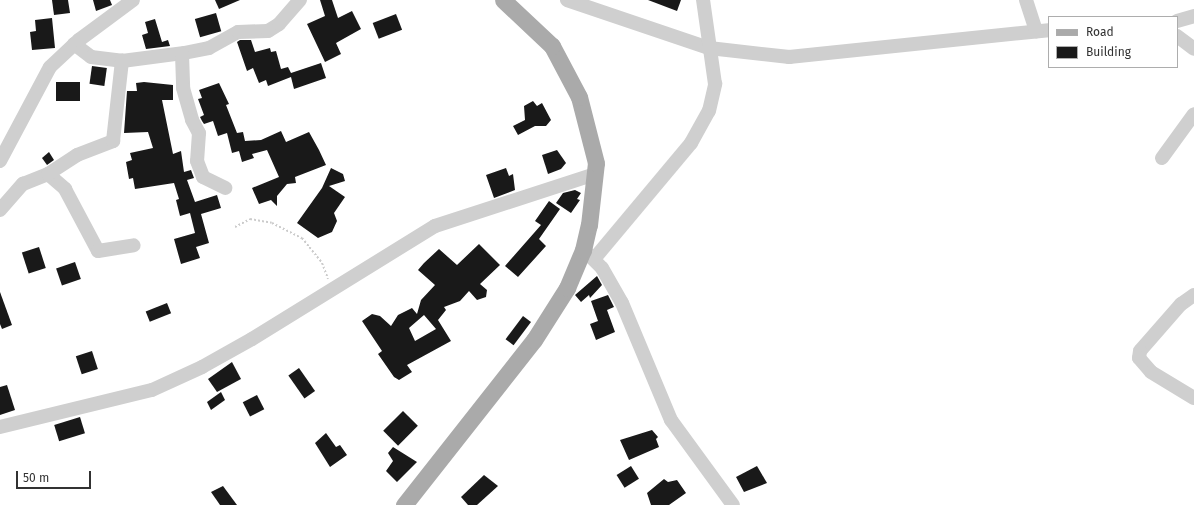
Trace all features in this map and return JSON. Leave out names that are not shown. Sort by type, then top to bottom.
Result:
[{"type":"main road","points":[[404,505],[534,340],[589,254],[596,164],[587,124],[567,71],[552,46],[503,0]]},
{"type":"street","points":[[0,161],[50,67],[74,44],[133,0]]},
{"type":"street","points":[[74,44],[91,57],[122,60],[182,54],[209,48],[238,32],[268,31],[279,24],[300,0]]},
{"type":"street","points":[[567,0],[709,48],[789,57],[1042,31],[1026,0]]},
{"type":"street","points":[[704,0],[709,48],[716,84],[709,111],[691,143],[589,254],[622,303],[671,420],[733,505]]},
{"type":"street","points":[[1178,21],[1194,16]]},
{"type":"street","points":[[1178,37],[1194,48]]},
{"type":"street","points":[[182,54],[183,88],[192,120],[199,133],[197,160],[203,177],[226,188]]},
{"type":"street","points":[[0,210],[23,184],[48,174],[77,155],[113,141],[122,60]]},
{"type":"street","points":[[1162,158],[1194,114]]},
{"type":"street","points":[[48,174],[65,189],[98,251],[134,245]]},
{"type":"street","points":[[0,427],[152,390],[202,367],[246,342],[331,288],[436,226],[595,174]]},
{"type":"street","points":[[1194,295],[1181,304],[1140,351],[1139,358],[1152,372],[1194,398]]},
{"type":"path","points":[[235,227],[250,220],[272,223],[302,238],[322,263],[331,288]]},
{"type":"building","points":[[52,0],[68,0],[70,13],[54,15]]},
{"type":"building","points":[[93,0],[110,0],[112,5],[96,11]]},
{"type":"building","points":[[215,0],[240,0],[219,9]]},
{"type":"building","points":[[320,0],[332,0],[338,18],[352,11],[361,29],[336,43],[341,54],[325,62],[307,24],[325,16]]},
{"type":"building","points":[[648,0],[681,0],[677,11]]},
{"type":"building","points":[[216,13],[221,31],[200,37],[195,19]]},
{"type":"building","points":[[396,14],[402,30],[379,39],[373,23]]},
{"type":"building","points":[[52,18],[55,48],[32,50],[30,32],[36,31],[35,20]]},
{"type":"building","points":[[155,19],[162,42],[168,40],[170,46],[146,49],[142,35],[148,33],[145,22]]},
{"type":"building","points":[[240,40],[251,40],[255,52],[270,48],[271,52],[276,51],[281,69],[288,67],[291,73],[321,63],[326,78],[294,89],[291,77],[268,86],[266,80],[259,83],[253,68],[247,71],[237,42]]},
{"type":"building","points":[[92,66],[107,68],[104,86],[89,84]]},
{"type":"building","points":[[56,82],[80,82],[80,101],[56,101]]},
{"type":"building","points":[[144,82],[173,85],[173,100],[162,100],[173,154],[181,151],[184,172],[191,170],[194,178],[187,180],[195,202],[217,195],[221,208],[201,214],[209,243],[196,247],[200,258],[181,264],[174,239],[195,233],[190,213],[180,216],[176,200],[179,199],[174,183],[135,189],[133,178],[129,179],[126,162],[132,160],[130,153],[153,148],[148,132],[124,133],[127,91],[137,91],[136,83]]},
{"type":"building","points":[[219,83],[229,104],[226,105],[237,133],[243,132],[245,141],[261,140],[281,131],[286,142],[309,132],[319,150],[326,165],[295,177],[296,183],[287,184],[277,196],[277,206],[271,200],[259,204],[252,188],[279,177],[267,150],[252,154],[254,158],[242,162],[239,151],[232,153],[227,133],[218,136],[213,121],[204,124],[200,117],[204,115],[198,99],[202,98],[199,90]]},
{"type":"building","points":[[533,101],[537,106],[542,103],[551,120],[546,126],[535,126],[518,135],[513,126],[525,120],[524,106]]},
{"type":"building","points":[[557,150],[566,163],[561,169],[548,174],[542,155]]},
{"type":"building","points":[[49,152],[54,160],[47,165],[42,158]]},
{"type":"building","points":[[331,168],[343,174],[345,181],[329,186],[345,197],[334,213],[337,221],[332,232],[318,238],[297,223],[322,188]]},
{"type":"building","points":[[506,168],[509,176],[513,174],[515,190],[494,198],[486,175]]},
{"type":"building","points":[[575,190],[581,193],[577,199],[580,200],[571,213],[556,203],[563,193]]},
{"type":"building","points":[[549,201],[560,209],[539,239],[546,246],[518,277],[505,266],[541,225],[535,221]]},
{"type":"building","points":[[479,244],[500,265],[480,284],[487,290],[486,297],[477,300],[469,291],[460,301],[444,307],[446,310],[438,320],[451,341],[407,365],[412,372],[399,380],[394,377],[378,354],[382,351],[362,321],[372,314],[380,316],[391,326],[398,315],[412,308],[417,314],[421,300],[435,285],[418,270],[439,249],[457,265]],"holes":[[[424,315],[436,329],[415,341],[409,328]]]},
{"type":"building","points":[[39,247],[46,268],[29,273],[22,253]]},
{"type":"building","points":[[75,262],[81,279],[62,286],[56,269]]},
{"type":"building","points":[[597,276],[602,285],[590,298],[589,295],[581,302],[575,295]]},
{"type":"building","points":[[0,292],[12,325],[2,329],[0,324]]},
{"type":"building","points":[[608,295],[614,307],[607,310],[615,332],[596,340],[590,324],[598,321],[591,301]]},
{"type":"building","points":[[167,303],[171,313],[150,322],[146,312]]},
{"type":"building","points":[[523,316],[531,322],[514,345],[506,339]]},
{"type":"building","points":[[92,351],[98,369],[82,374],[76,356]]},
{"type":"building","points":[[232,362],[241,379],[217,392],[208,379]]},
{"type":"building","points":[[299,368],[315,391],[304,398],[288,375]]},
{"type":"building","points":[[7,385],[15,410],[0,415],[0,387]]},
{"type":"building","points":[[221,392],[225,400],[211,410],[207,402]]},
{"type":"building","points":[[257,395],[264,409],[250,417],[243,402]]},
{"type":"building","points":[[403,411],[418,426],[398,446],[383,431]]},
{"type":"building","points":[[80,417],[85,433],[59,441],[54,425]]},
{"type":"building","points":[[652,430],[658,437],[656,439],[659,447],[629,460],[620,440]]},
{"type":"building","points":[[326,433],[336,447],[340,445],[347,455],[330,467],[315,443]]},
{"type":"building","points":[[393,447],[417,462],[397,482],[386,471],[393,461],[388,453]]},
{"type":"building","points":[[631,466],[639,479],[625,488],[617,475]]},
{"type":"building","points":[[757,466],[767,483],[744,492],[736,477]]},
{"type":"building","points":[[484,475],[498,486],[477,505],[468,505],[461,497]]},
{"type":"building","points":[[664,479],[668,482],[677,480],[686,493],[669,505],[651,505],[647,493]]},
{"type":"building","points":[[223,486],[237,505],[220,505],[211,492]]}]
